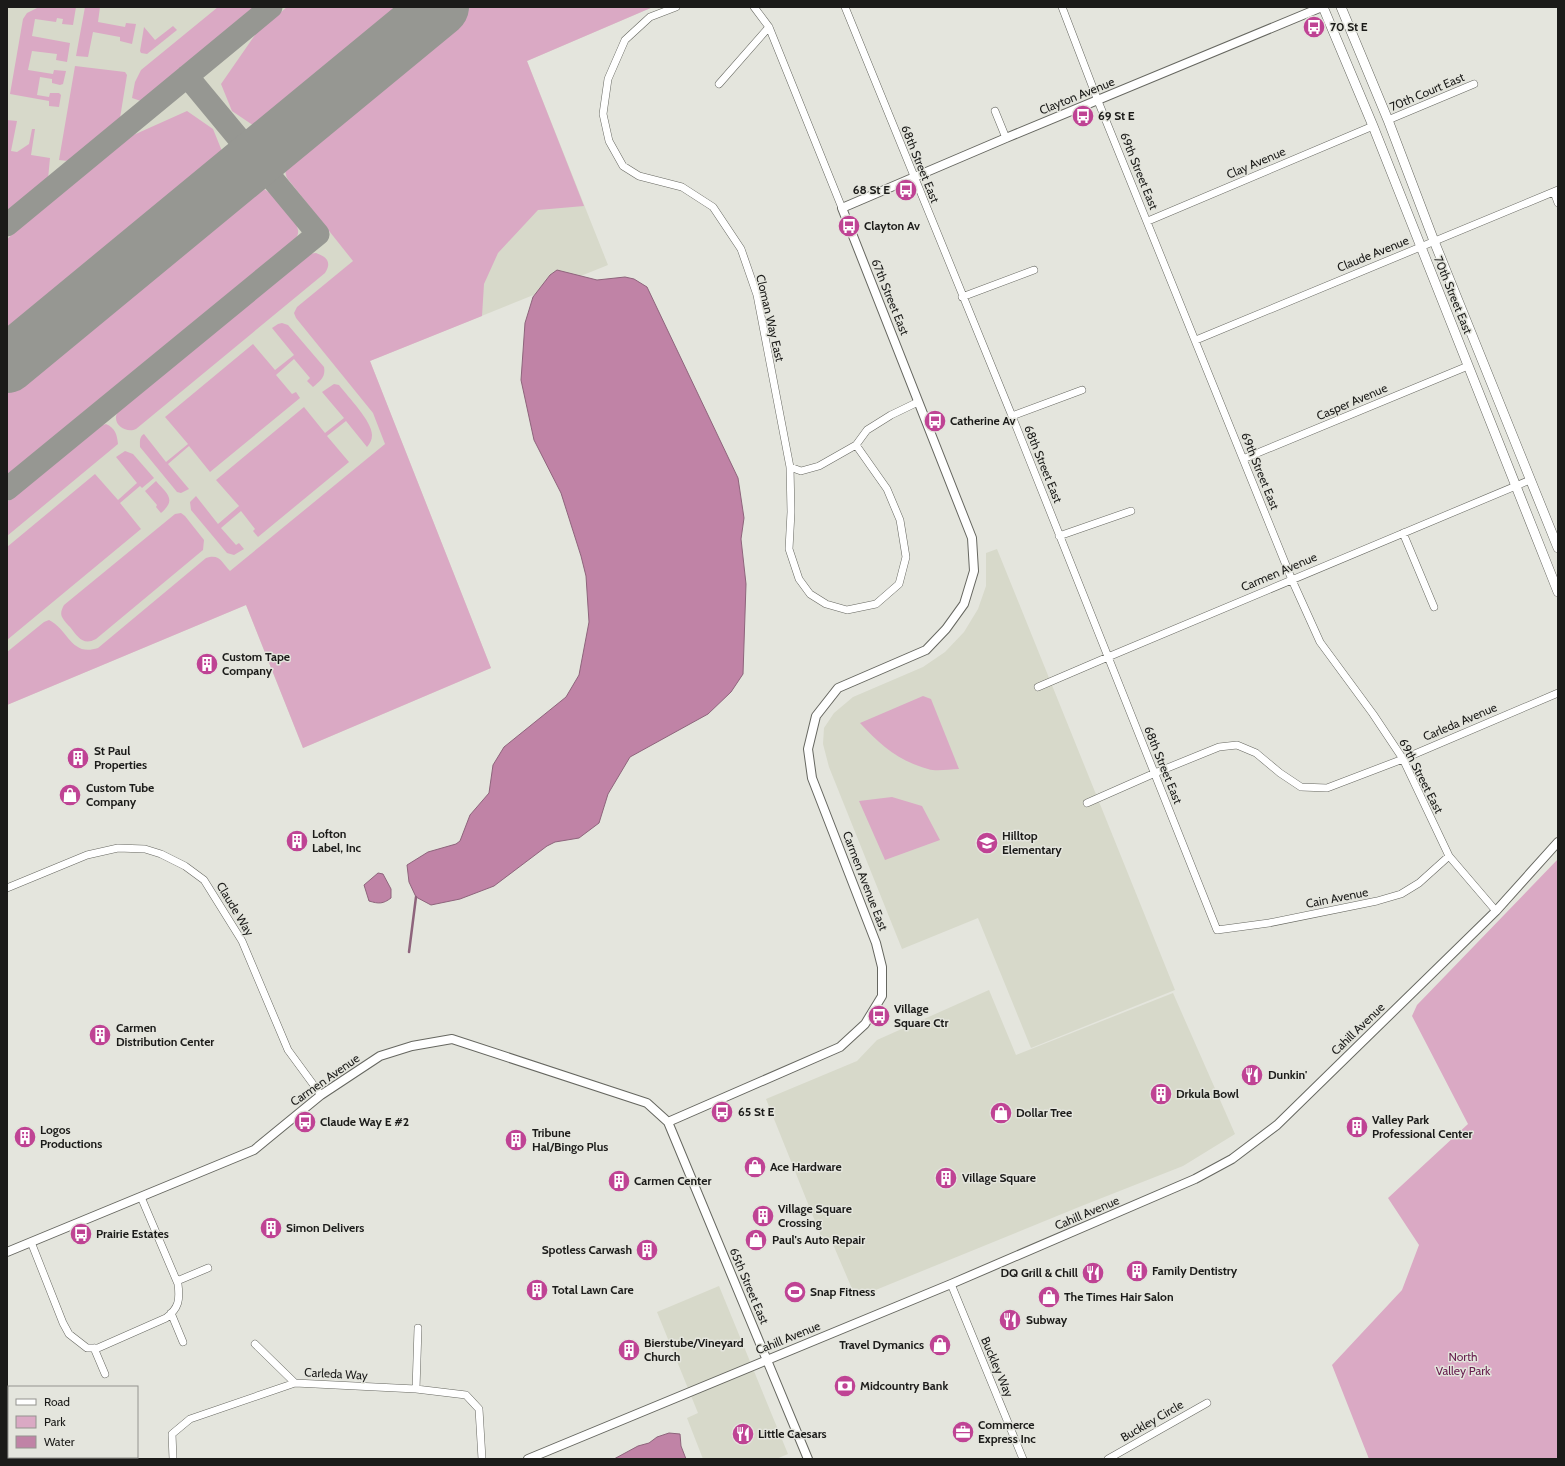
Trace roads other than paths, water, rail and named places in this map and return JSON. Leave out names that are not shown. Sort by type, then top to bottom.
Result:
[{"type":"main road","name":"70th Street East","points":[[1323,7],[1373,126],[1558,592]]},
{"type":"main road","name":"70th Street East","points":[[1340,7],[1388,120],[1434,241],[1558,548]]},
{"type":"street","name":"Cloman Way East","points":[[676,7],[650,17],[625,40],[608,79],[603,114],[609,141],[623,166],[639,176],[682,187],[713,207],[741,249],[756,295],[790,467],[791,512],[789,549],[799,579],[810,594],[826,604],[847,610],[876,604],[899,584],[906,557],[900,520],[887,489],[856,444]]},
{"type":"street","name":"67th Street East","points":[[754,7],[769,27],[972,538],[974,571],[964,604]]},
{"type":"street","name":"68th Street East","points":[[845,7],[1012,416],[1217,930]]},
{"type":"street","name":"69th Street East","points":[[1062,7],[1098,101],[1148,221],[1292,580],[1320,642],[1373,714],[1403,759],[1448,856],[1496,911]]},
{"type":"street","name":"Clayton Avenue","points":[[842,208],[1006,138],[1323,7]]},
{"type":"street","points":[[719,84],[750,46],[769,27]]},
{"type":"street","name":"70th Court East","points":[[1388,120],[1474,84]]},
{"type":"street","points":[[995,111],[1006,138]]},
{"type":"street","name":"Clay Avenue","points":[[1148,221],[1373,126]]},
{"type":"street","points":[[1556,191],[1558,203]]},
{"type":"street","name":"Claude Avenue","points":[[1196,340],[1556,191]]},
{"type":"street","points":[[962,296],[1034,270]]},
{"type":"street","name":"Casper Avenue","points":[[1243,459],[1468,366]]},
{"type":"street","points":[[1012,416],[1082,390]]},
{"type":"street","points":[[790,467],[801,471],[819,466],[856,444],[867,430],[890,415],[918,402]]},
{"type":"street","name":"Carmen Avenue","points":[[1038,688],[1108,657],[1530,480]]},
{"type":"street","points":[[1059,536],[1131,511]]},
{"type":"street","points":[[1403,533],[1434,607]]},
{"type":"street","name":"Carmen Avenue East","points":[[668,1122],[840,1047],[865,1024],[882,996],[882,966],[876,943],[812,778],[808,749],[816,716],[838,688],[926,650],[946,629],[964,604]]},
{"type":"street","name":"Carleda Avenue","points":[[1087,803],[1154,773],[1219,747],[1237,745],[1256,753],[1280,773],[1301,787],[1327,788],[1403,759],[1558,693]]},
{"type":"street","name":"Cahill Avenue","points":[[528,1459],[951,1284],[1195,1179],[1232,1159],[1277,1125],[1496,911],[1558,842]]},
{"type":"street","name":"Claude Way","points":[[7,888],[88,855],[118,848],[144,849],[161,854],[185,866],[204,880],[242,941],[288,1050],[321,1095]]},
{"type":"street","name":"Cain Avenue","points":[[1217,930],[1269,923],[1376,901],[1401,894],[1419,883],[1448,856]]},
{"type":"street","name":"Carmen Avenue","points":[[7,1252],[254,1150],[321,1095],[380,1056],[412,1046],[452,1039],[647,1103],[668,1122]]},
{"type":"street","name":"65th Street East","points":[[668,1122],[808,1459]]},
{"type":"street","points":[[31,1242],[62,1323],[69,1334],[87,1348],[94,1348],[166,1318],[175,1310],[180,1295],[177,1281],[141,1197]]},
{"type":"street","points":[[177,1281],[208,1268]]},
{"type":"street","name":"Buckley Way","points":[[951,1284],[1024,1459]]},
{"type":"street","points":[[171,1313],[183,1342]]},
{"type":"street","points":[[416,1389],[418,1328]]},
{"type":"street","points":[[255,1344],[295,1383]]},
{"type":"street","points":[[94,1348],[105,1374]]},
{"type":"street","name":"Carleda Way","points":[[173,1459],[172,1434],[190,1420],[295,1383],[416,1389],[466,1395],[479,1408],[482,1459]]},
{"type":"street","name":"Buckley Circle","points":[[1108,1459],[1207,1403]]},
{"type":"water","points":[[557,270],[597,280],[625,277],[634,279],[647,287],[738,478],[744,518],[741,539],[746,584],[743,674],[731,692],[708,714],[630,757],[608,794],[599,823],[579,838],[555,842],[547,846],[494,886],[460,899],[431,905],[416,897],[409,882],[407,865],[428,852],[456,844],[460,841],[470,815],[489,793],[493,765],[504,747],[566,697],[579,675],[589,622],[586,576],[561,493],[534,440],[521,380],[525,323],[533,297],[550,275]]},
{"type":"water","points":[[378,873],[383,874],[391,889],[391,898],[381,903],[369,901],[364,885]]},
{"type":"water","points":[[669,1433],[680,1434],[681,1446],[686,1459],[614,1459],[638,1446],[649,1443],[657,1437]]},
{"type":"waterway","points":[[409,952],[416,897]]},
{"type":"place","name":"70 St E","points":[[1314,27]]},
{"type":"place","name":"69 St E","points":[[1083,116]]},
{"type":"place","name":"68 St E","points":[[906,190]]},
{"type":"place","name":"Clayton Av","points":[[849,226]]},
{"type":"place","name":"Catherine Av","points":[[935,421]]},
{"type":"place","name":"Custom Tape Company","points":[[207,664]]},
{"type":"place","name":"St Paul Properties","points":[[78,758]]},
{"type":"place","name":"Custom Tube Company","points":[[70,795]]},
{"type":"place","name":"Lofton Label, Inc","points":[[297,841]]},
{"type":"place","name":"Hilltop Elementary","points":[[987,843]]},
{"type":"place","name":"Village Square Ctr","points":[[879,1016]]},
{"type":"place","name":"Carmen Distribution Center","points":[[100,1035]]},
{"type":"place","name":"Dunkin'","points":[[1252,1075]]},
{"type":"place","name":"Drkula Bowl","points":[[1161,1094]]},
{"type":"place","name":"65 St E","points":[[722,1112]]},
{"type":"place","name":"Dollar Tree","points":[[1001,1113]]},
{"type":"place","name":"Claude Way E #2","points":[[305,1122]]},
{"type":"place","name":"Valley Park Professional Center","points":[[1357,1127]]},
{"type":"place","name":"Logos Productions","points":[[25,1137]]},
{"type":"place","name":"Tribune Hal/Bingo Plus","points":[[516,1140]]},
{"type":"place","name":"Ace Hardware","points":[[755,1167]]},
{"type":"place","name":"Village Square","points":[[946,1178]]},
{"type":"place","name":"Carmen Center","points":[[619,1181]]},
{"type":"place","name":"Village Square Crossing","points":[[763,1216]]},
{"type":"place","name":"Simon Delivers","points":[[271,1228]]},
{"type":"place","name":"Prairie Estates","points":[[81,1234]]},
{"type":"place","name":"Paul's Auto Repair","points":[[756,1240]]},
{"type":"place","name":"Spotless Carwash","points":[[647,1250]]},
{"type":"place","name":"Family Dentistry","points":[[1137,1271]]},
{"type":"place","name":"DQ Grill & Chill","points":[[1093,1273]]},
{"type":"place","name":"Total Lawn Care","points":[[537,1290]]},
{"type":"place","name":"Snap Fitness","points":[[795,1292]]},
{"type":"place","name":"The Times Hair Salon","points":[[1049,1297]]},
{"type":"place","name":"Subway","points":[[1010,1320]]},
{"type":"place","name":"Travel Dymanics","points":[[940,1345]]},
{"type":"place","name":"Bierstube/Vineyard Church","points":[[629,1350]]},
{"type":"place","name":"Midcountry Bank","points":[[845,1386]]},
{"type":"place","name":"Commerce Express Inc","points":[[963,1432]]},
{"type":"place","name":"Little Caesars","points":[[743,1434]]},
{"type":"park label","name":"North Valley Park","points":[[1463,1364]]}]
